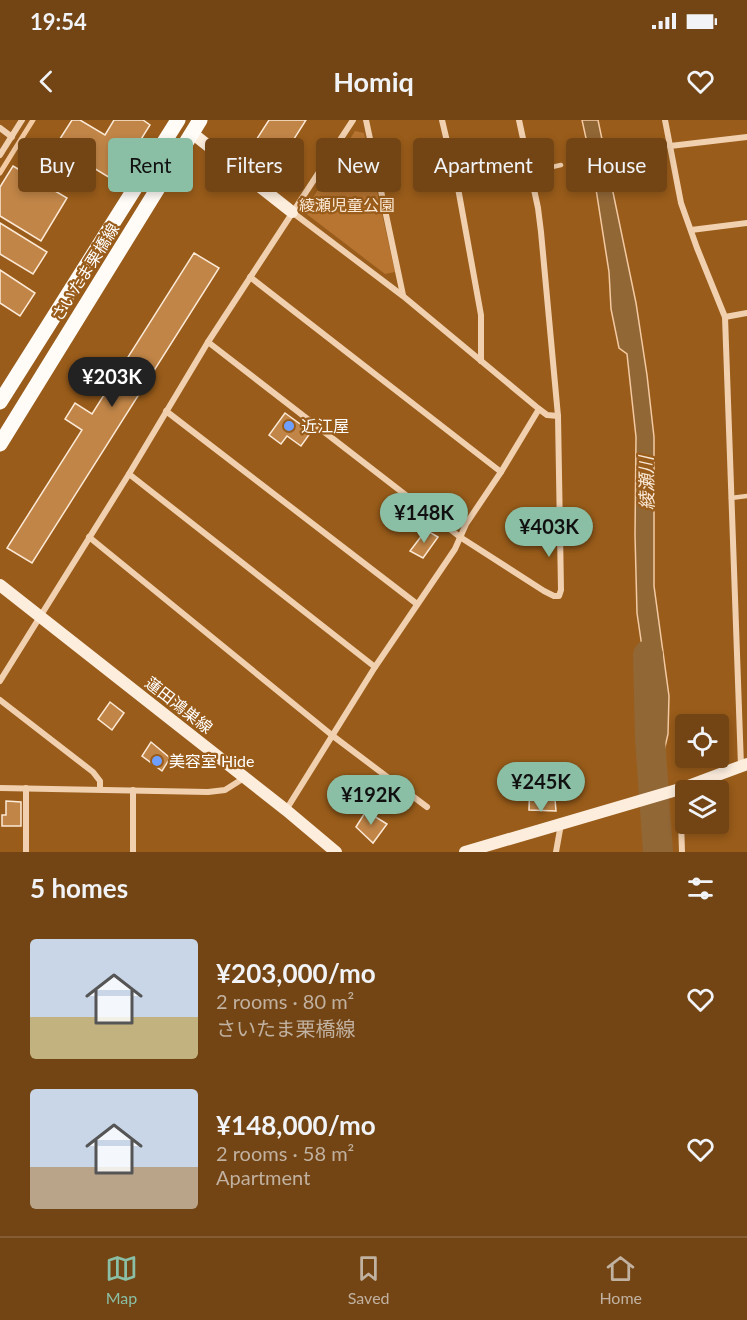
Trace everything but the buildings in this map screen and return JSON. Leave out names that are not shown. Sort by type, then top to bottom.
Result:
[{"type":"main road","name":"さいたま栗橋線","points":[[0,402],[178,120]]},
{"type":"main road","name":"さいたま栗橋線","points":[[0,444],[196,127]]},
{"type":"main road","points":[[196,127],[292,212]]},
{"type":"main road","name":"蓮田鴻巣線","points":[[0,585],[336,852]]},
{"type":"main road","points":[[702,780],[744,765]]},
{"type":"main road","points":[[465,852],[675,790]]},
{"type":"street","points":[[0,156],[22,120]]},
{"type":"street","points":[[0,681],[208,342],[353,120]]},
{"type":"street","points":[[366,120],[403,296]]},
{"type":"street","points":[[442,120],[446,138]]},
{"type":"street","points":[[519,120],[523,138]]},
{"type":"street","points":[[665,120],[681,203],[725,316],[744,765]]},
{"type":"street","points":[[0,128],[12,137]]},
{"type":"street","points":[[670,146],[747,137]]},
{"type":"street","points":[[459,192],[481,315],[481,360]]},
{"type":"street","points":[[208,342],[460,537],[544,591],[559,596],[561,590],[558,416],[541,232],[534,192]]},
{"type":"street","points":[[292,212],[403,296],[539,409],[547,415],[558,416]]},
{"type":"street","points":[[690,230],[747,223]]},
{"type":"street","points":[[250,277],[501,472]]},
{"type":"street","points":[[725,316],[747,313]]},
{"type":"street","points":[[286,810],[375,667],[455,549],[466,524],[539,409]]},
{"type":"street","points":[[166,411],[417,604]]},
{"type":"street","points":[[129,474],[375,667]]},
{"type":"street","points":[[89,537],[333,736],[427,807]]},
{"type":"street","points":[[0,700],[93,772],[100,781],[100,789]]},
{"type":"street","points":[[0,788],[208,792],[225,790],[244,778]]},
{"type":"street","points":[[26,788],[26,852]]},
{"type":"street","points":[[133,790],[133,852]]},
{"type":"street","points":[[556,852],[561,823]]},
{"type":"street","points":[[681,834],[682,852]]},
{"type":"lane","points":[[554,167],[561,165]]},
{"type":"lane","points":[[731,498],[747,496]]},
{"type":"green space","name":"綾瀬児童公園","points":[[355,131],[364,133],[365,138],[351,138]]},
{"type":"green space","name":"綾瀬児童公園","points":[[317,192],[377,192],[395,272],[385,274],[304,212]]},
{"type":"water","points":[[582,120],[598,120],[602,138],[586,138]]},
{"type":"water","points":[[596,192],[613,192],[636,303],[654,437],[654,586],[669,696],[668,734],[661,764],[664,852],[646,852],[652,715],[637,613],[636,437],[627,354],[619,348],[611,309],[609,272]]},
{"type":"pier","points":[[665,777],[666,809],[643,816],[645,783]]},
{"type":"waterway","points":[[0,173],[33,120]]},
{"type":"waterway","name":"綾瀬川","points":[[648,655],[650,739],[658,852]]},
{"type":"place","name":"近江屋","points":[[289,426]]},
{"type":"place","name":"美容室 Hide","points":[[157,761]]}]
